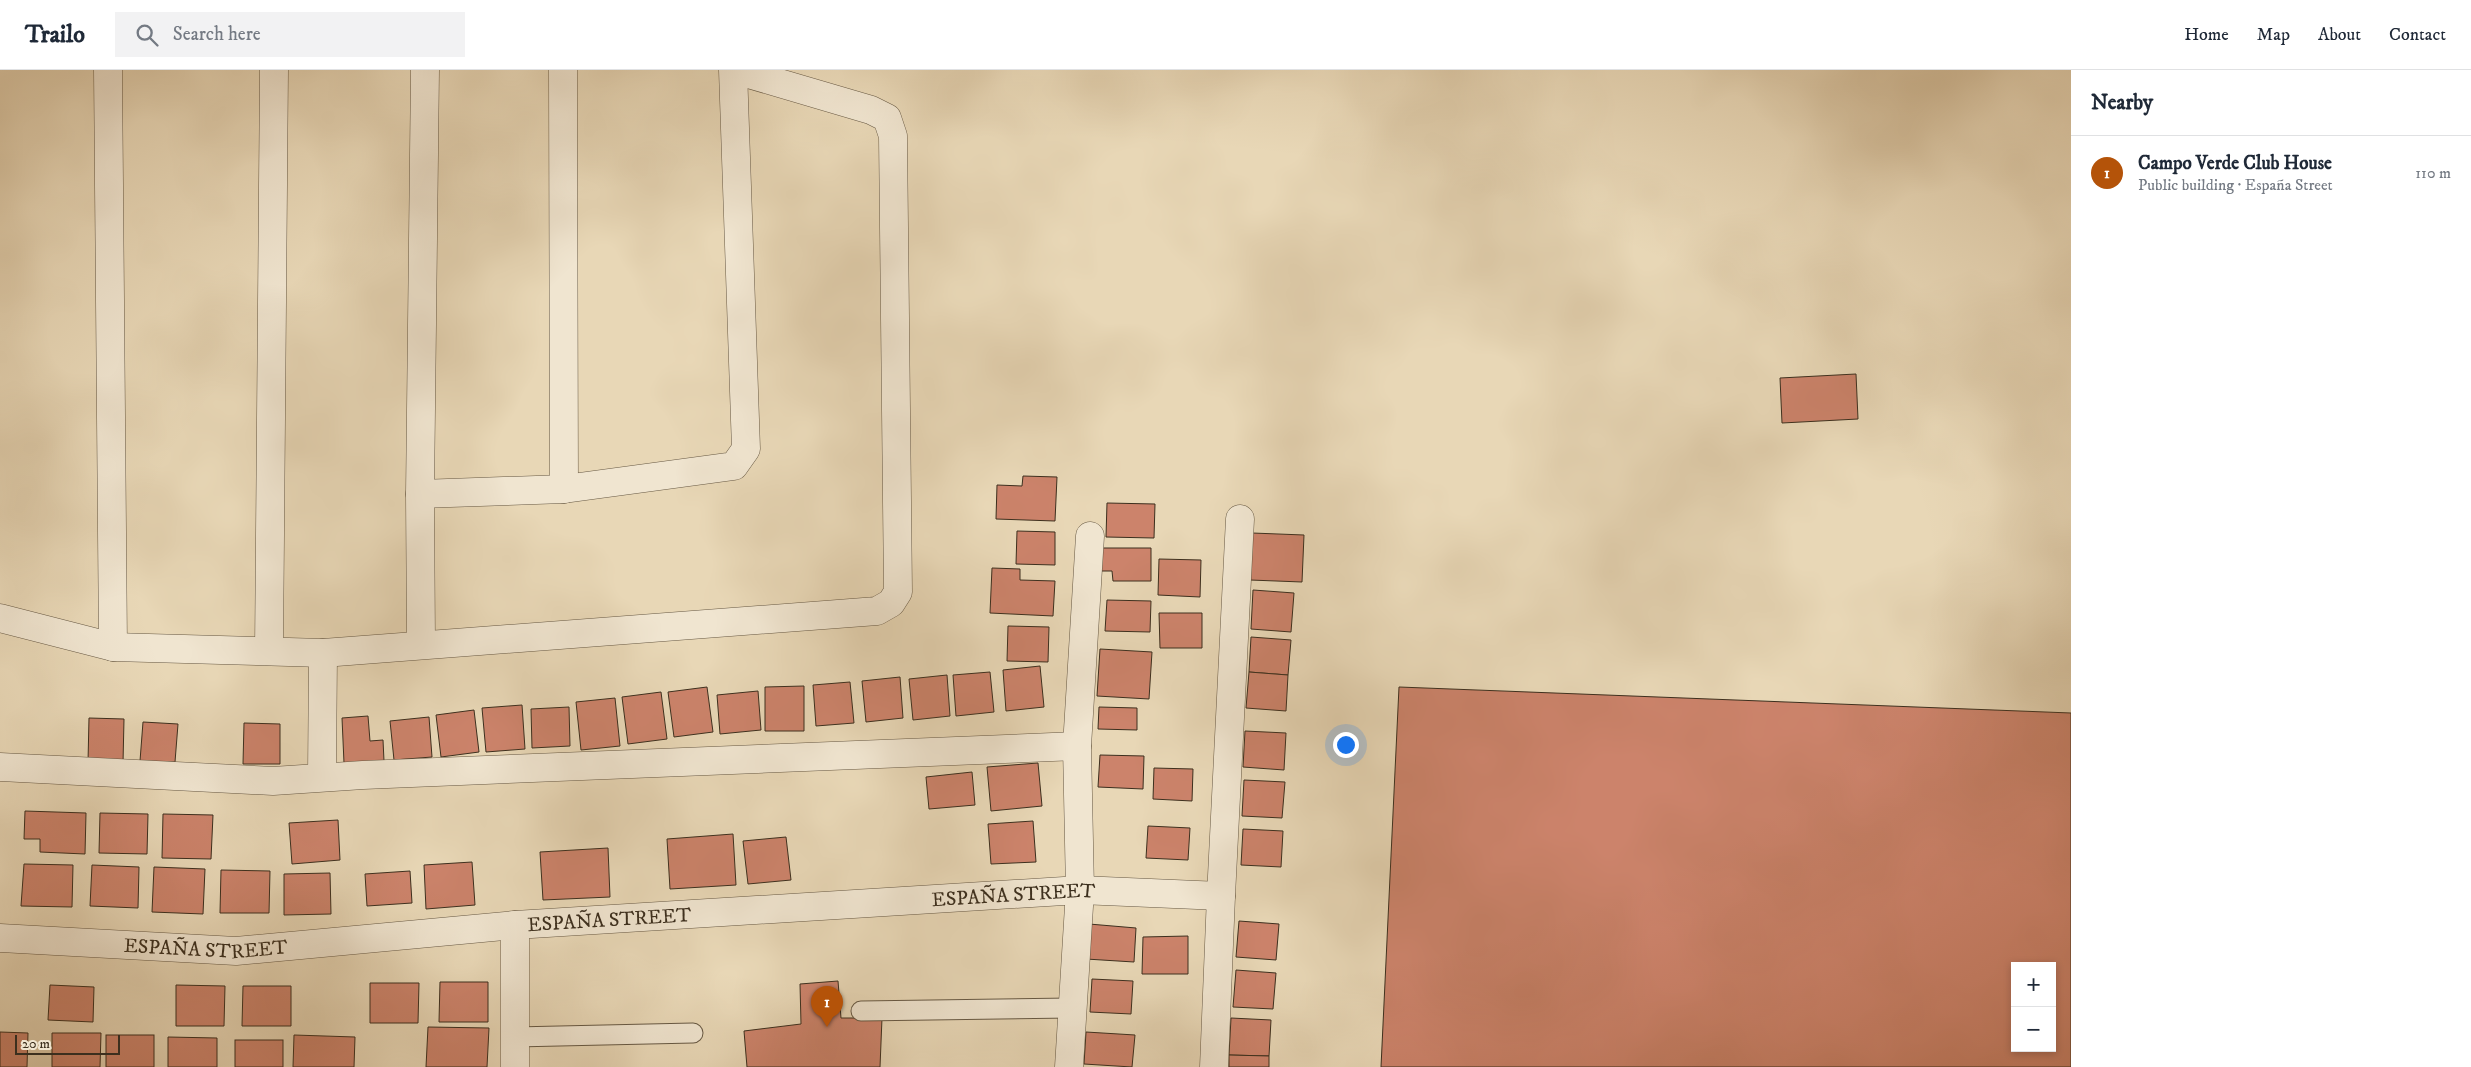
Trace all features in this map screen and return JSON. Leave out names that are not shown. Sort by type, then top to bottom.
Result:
[{"type":"street","points":[[108,70],[114,648]]},
{"type":"street","points":[[269,651],[274,70]]},
{"type":"street","points":[[421,644],[420,494],[426,70]]},
{"type":"street","points":[[563,70],[564,489]]},
{"type":"street","points":[[0,618],[114,648],[323,653],[421,644],[877,611],[891,603],[898,592],[893,136],[887,118],[871,110],[734,70],[746,448],[734,466],[564,489],[420,494]]},
{"type":"street","points":[[1214,1067],[1220,896],[1240,519]]},
{"type":"street","points":[[1069,1067],[1080,890],[1077,746],[1090,536]]},
{"type":"street","points":[[322,777],[323,653]]},
{"type":"street","points":[[0,767],[273,780],[1077,746]]},
{"type":"street","name":"ESPAÑA STREET","points":[[0,938],[236,951],[515,925],[1080,890],[1220,896]]},
{"type":"street","points":[[515,925],[515,1067]]},
{"type":"lane","points":[[861,1011],[1072,1008]]},
{"type":"lane","points":[[515,1037],[694,1033]]},
{"type":"building","points":[[1856,374],[1858,419],[1782,423],[1780,378]]},
{"type":"building","points":[[1023,476],[1057,477],[1055,521],[996,519],[997,485],[1022,486]]},
{"type":"building","points":[[1107,503],[1155,504],[1154,538],[1106,537]]},
{"type":"building","points":[[1017,531],[1055,532],[1055,565],[1016,564]]},
{"type":"building","points":[[1252,533],[1304,535],[1302,582],[1250,580]]},
{"type":"building","points":[[1094,548],[1151,548],[1151,581],[1113,581],[1112,571],[1094,571]]},
{"type":"building","points":[[1159,559],[1201,560],[1200,597],[1158,595]]},
{"type":"building","points":[[992,568],[1020,569],[1020,580],[1055,581],[1053,616],[990,613]]},
{"type":"building","points":[[1253,590],[1294,593],[1291,632],[1251,629]]},
{"type":"building","points":[[1107,600],[1151,601],[1150,632],[1105,631]]},
{"type":"building","points":[[1159,613],[1202,613],[1202,648],[1160,648]]},
{"type":"building","points":[[1008,626],[1049,627],[1048,662],[1007,661]]},
{"type":"building","points":[[1251,637],[1291,640],[1288,675],[1249,672]]},
{"type":"building","points":[[1100,649],[1152,652],[1149,699],[1097,696]]},
{"type":"building","points":[[1040,666],[1044,707],[1006,711],[1003,670]]},
{"type":"building","points":[[990,672],[994,712],[956,716],[953,675]]},
{"type":"building","points":[[1249,672],[1288,675],[1286,711],[1246,708]]},
{"type":"building","points":[[947,675],[950,716],[913,720],[909,679]]},
{"type":"building","points":[[900,677],[903,718],[866,722],[862,681]]},
{"type":"building","points":[[850,682],[854,723],[816,726],[813,685]]},
{"type":"building","points":[[804,686],[804,731],[765,731],[765,687]]},
{"type":"building","points":[[707,687],[713,732],[674,737],[668,692]]},
{"type":"building","points":[[1399,687],[2071,713],[2071,1067],[1381,1067]]},
{"type":"building","points":[[758,691],[761,730],[720,734],[717,695]]},
{"type":"building","points":[[661,692],[667,739],[628,744],[622,697]]},
{"type":"building","points":[[615,698],[620,746],[581,750],[576,702]]},
{"type":"building","points":[[522,705],[525,749],[486,752],[482,708]]},
{"type":"building","points":[[569,707],[570,746],[532,748],[531,709]]},
{"type":"building","points":[[1099,707],[1137,708],[1137,730],[1098,729]]},
{"type":"building","points":[[474,710],[479,752],[441,757],[436,715]]},
{"type":"building","points":[[368,716],[370,741],[383,740],[384,761],[344,763],[342,718]]},
{"type":"building","points":[[429,717],[432,757],[394,760],[390,721]]},
{"type":"building","points":[[89,718],[124,719],[123,763],[88,762]]},
{"type":"building","points":[[143,722],[178,724],[175,762],[140,761]]},
{"type":"building","points":[[244,723],[280,724],[280,764],[243,764]]},
{"type":"building","points":[[1245,731],[1286,733],[1284,770],[1243,767]]},
{"type":"building","points":[[1100,755],[1144,756],[1143,789],[1098,787]]},
{"type":"building","points":[[1038,763],[1042,806],[991,811],[987,767]]},
{"type":"building","points":[[1154,768],[1193,769],[1192,801],[1153,799]]},
{"type":"building","points":[[972,772],[975,805],[929,809],[926,777]]},
{"type":"building","points":[[1244,780],[1285,782],[1282,818],[1242,816]]},
{"type":"building","points":[[25,811],[86,813],[85,854],[40,852],[40,839],[24,839]]},
{"type":"building","points":[[100,813],[148,814],[147,854],[99,853]]},
{"type":"building","points":[[163,814],[213,815],[211,859],[162,858]]},
{"type":"building","points":[[338,820],[340,860],[292,864],[289,823]]},
{"type":"building","points":[[1033,821],[1036,862],[991,864],[988,824]]},
{"type":"building","points":[[1148,826],[1190,828],[1188,860],[1146,858]]},
{"type":"building","points":[[1243,829],[1283,831],[1281,867],[1241,865]]},
{"type":"building","points":[[733,834],[736,885],[670,889],[667,839]]},
{"type":"building","points":[[786,837],[791,880],[748,884],[743,841]]},
{"type":"building","points":[[608,848],[610,897],[543,900],[540,852]]},
{"type":"building","points":[[472,862],[475,905],[426,909],[424,865]]},
{"type":"building","points":[[24,864],[73,865],[72,907],[21,906]]},
{"type":"building","points":[[92,865],[139,867],[138,908],[90,906]]},
{"type":"building","points":[[154,867],[205,869],[203,914],[152,912]]},
{"type":"building","points":[[221,870],[270,871],[269,913],[220,913]]},
{"type":"building","points":[[410,871],[412,903],[367,906],[365,874]]},
{"type":"building","points":[[330,873],[331,914],[284,915],[284,874]]},
{"type":"building","points":[[1239,921],[1279,924],[1276,960],[1236,957]]},
{"type":"building","points":[[1089,924],[1136,928],[1134,962],[1086,959]]},
{"type":"building","points":[[1188,936],[1188,974],[1142,974],[1143,937]]},
{"type":"building","points":[[1236,970],[1276,973],[1273,1009],[1233,1007]]},
{"type":"building","points":[[1092,979],[1133,981],[1131,1014],[1090,1012]]},
{"type":"building","points":[[838,981],[841,1018],[882,1018],[880,1067],[747,1067],[744,1031],[801,1024],[800,984]]},
{"type":"building","points":[[440,982],[488,982],[488,1022],[439,1022]]},
{"type":"building","points":[[370,983],[419,983],[418,1023],[370,1023]]},
{"type":"building","points":[[50,985],[94,987],[93,1022],[48,1020]]},
{"type":"building","points":[[176,985],[225,986],[224,1026],[176,1026]]},
{"type":"building","points":[[243,986],[291,986],[291,1026],[242,1026]]},
{"type":"building","points":[[1231,1018],[1271,1020],[1269,1056],[1229,1055]]},
{"type":"building","points":[[428,1027],[489,1028],[487,1067],[426,1067]]},
{"type":"building","points":[[0,1032],[28,1033],[27,1067],[0,1067]]},
{"type":"building","points":[[1086,1032],[1135,1035],[1132,1067],[1084,1064]]},
{"type":"building","points":[[52,1033],[101,1033],[100,1067],[52,1067]]},
{"type":"building","points":[[106,1035],[154,1035],[154,1067],[106,1067]]},
{"type":"building","points":[[294,1035],[355,1037],[354,1067],[293,1067]]},
{"type":"building","points":[[168,1037],[217,1038],[217,1067],[168,1067]]},
{"type":"building","points":[[235,1040],[283,1040],[283,1067],[235,1067]]},
{"type":"building","points":[[1229,1055],[1269,1056],[1269,1067],[1229,1067]]},
{"type":"place","name":"Campo Verde Club House","points":[[827,1027]]}]
